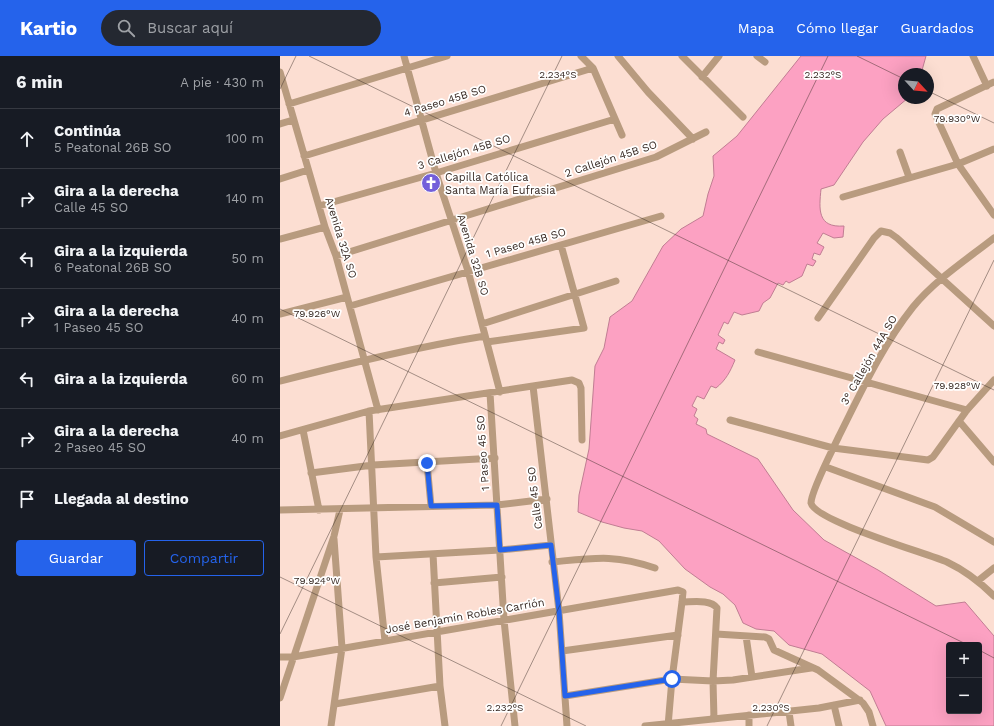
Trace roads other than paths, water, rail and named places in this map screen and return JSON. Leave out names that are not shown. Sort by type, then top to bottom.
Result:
[{"type":"street","name":"Avenida 32B SO","points":[[404,56],[436,173],[468,271],[500,392]]},
{"type":"street","points":[[581,56],[593,68],[622,134]]},
{"type":"street","points":[[618,56],[648,92],[693,139]]},
{"type":"street","points":[[682,56],[743,117]]},
{"type":"street","points":[[702,77],[719,56]]},
{"type":"street","points":[[757,56],[765,62]]},
{"type":"street","points":[[973,56],[991,84],[937,109],[935,114],[958,164],[994,215]]},
{"type":"street","points":[[289,104],[444,57]]},
{"type":"street","name":"4 Paseo 45B SO","points":[[304,156],[421,119],[593,68]]},
{"type":"street","name":"Avenida 32A SO","points":[[280,72],[325,227],[336,256],[378,410]]},
{"type":"street","name":"3 Callejón 45B SO","points":[[319,206],[436,173],[614,118]]},
{"type":"street","points":[[280,124],[294,120]]},
{"type":"street","name":"2 Callejón 45B SO","points":[[336,256],[451,222],[656,157],[706,132]]},
{"type":"street","points":[[843,197],[958,164],[994,149]]},
{"type":"street","points":[[900,152],[910,177]]},
{"type":"street","points":[[280,179],[308,170]]},
{"type":"street","name":"1 Paseo 45B SO","points":[[350,306],[661,216]]},
{"type":"street","points":[[280,239],[325,227]]},
{"type":"street","points":[[818,318],[878,233],[886,231],[893,235],[994,326]]},
{"type":"street","name":"3° Callejón 44A SO","points":[[979,580],[948,562],[840,524],[814,509],[811,506],[811,500],[833,448],[892,337],[914,307],[942,279],[994,238]]},
{"type":"street","points":[[280,381],[365,359],[437,344],[584,328],[576,294],[561,245]]},
{"type":"street","points":[[482,324],[616,281]]},
{"type":"street","points":[[280,314],[347,297]]},
{"type":"street","points":[[758,352],[967,410]]},
{"type":"street","points":[[280,436],[378,410],[490,394],[572,380],[579,383],[581,388],[582,440]]},
{"type":"street","points":[[730,420],[833,448],[928,460],[934,457],[967,410],[994,380]]},
{"type":"street","name":"Calle 45 SO","points":[[533,386],[547,499],[552,562],[559,611],[567,726]]},
{"type":"street","name":"1 Paseo 45 SO","points":[[490,394],[504,620],[515,726]]},
{"type":"street","points":[[369,412],[373,465],[376,557],[385,641]]},
{"type":"street","points":[[959,421],[994,462]]},
{"type":"street","points":[[303,430],[319,510]]},
{"type":"street","points":[[312,473],[373,465],[495,458]]},
{"type":"street","points":[[427,463],[431,506]]},
{"type":"street","points":[[826,466],[935,507],[994,542]]},
{"type":"street","points":[[280,510],[340,510],[497,505],[547,499]]},
{"type":"street","points":[[280,698],[334,536],[340,510]]},
{"type":"street","points":[[330,726],[335,704],[342,648],[334,536]]},
{"type":"street","points":[[376,557],[500,550],[551,545]]},
{"type":"street","points":[[433,554],[440,686],[444,726]]},
{"type":"street","points":[[552,562],[613,558],[633,560],[655,568]]},
{"type":"street","points":[[994,568],[979,580],[994,596]]},
{"type":"street","points":[[434,583],[502,577]]},
{"type":"street","name":"José Benjamín Robles Carrión","points":[[280,656],[293,657],[678,590],[683,592],[682,602]]},
{"type":"street","points":[[668,725],[672,679],[682,602],[709,603],[715,605],[717,608],[713,681],[714,719]]},
{"type":"street","points":[[716,634],[765,637],[769,639],[774,650],[835,681],[860,700],[869,712],[873,726]]},
{"type":"street","points":[[562,651],[678,635]]},
{"type":"street","points":[[746,636],[752,676]]},
{"type":"street","points":[[565,696],[672,679],[713,681],[733,680],[811,668]]},
{"type":"street","points":[[335,704],[440,686]]},
{"type":"street","points":[[645,726],[706,723],[714,719],[789,712],[860,700]]},
{"type":"street","points":[[834,705],[839,726]]},
{"type":"street","points":[[789,712],[791,726]]},
{"type":"street","points":[[748,715],[749,726]]},
{"type":"place","name":"Capilla Católica Santa María Eufrasia","points":[[431,183]]}]
